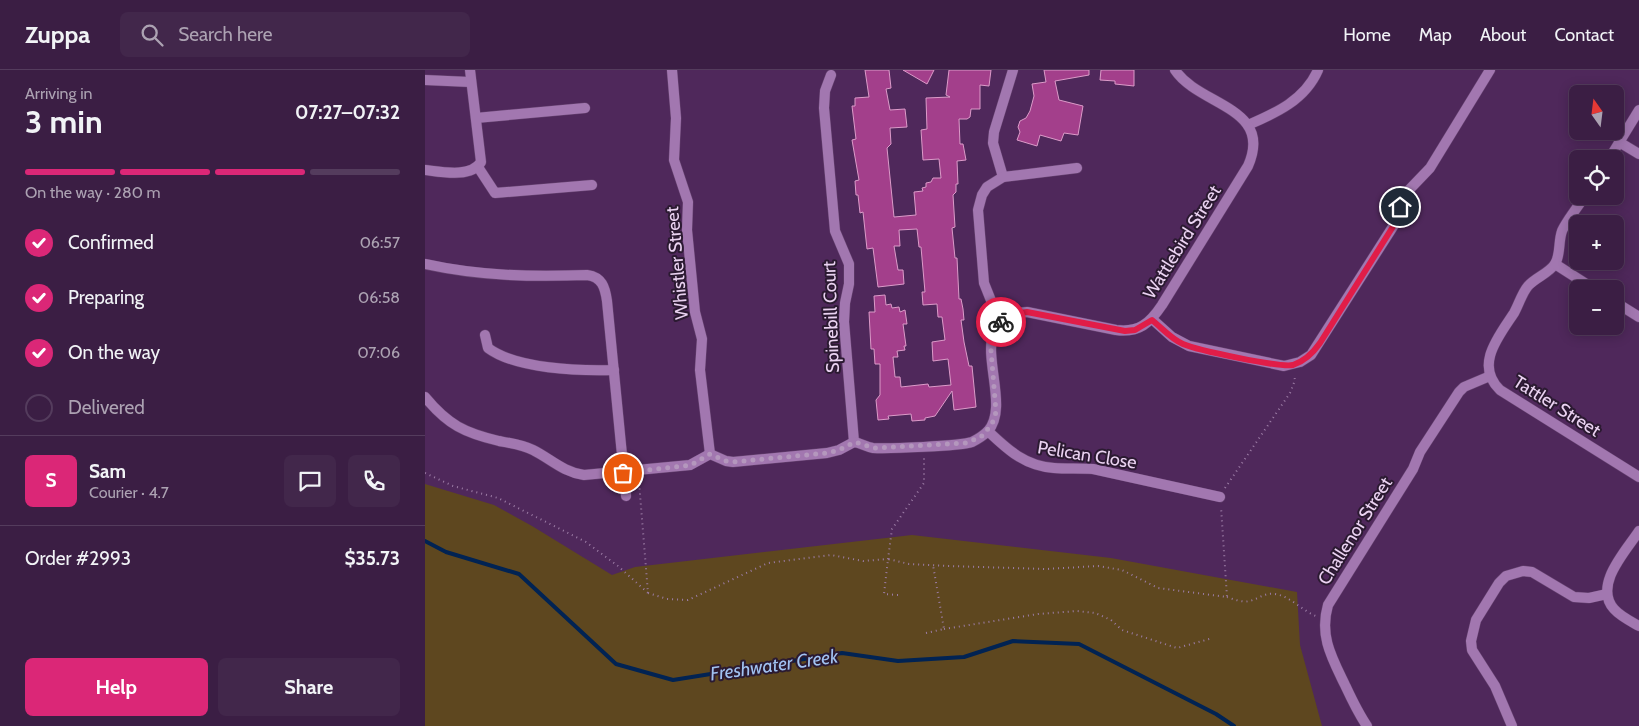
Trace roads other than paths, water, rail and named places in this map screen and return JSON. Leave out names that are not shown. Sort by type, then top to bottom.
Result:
[{"type":"street","points":[[425,170],[467,172],[478,167],[482,157],[470,82],[470,70]]},
{"type":"street","name":"Whistler Street","points":[[672,70],[676,118],[674,160],[689,202],[687,230],[695,312],[702,340],[700,370],[710,454]]},
{"type":"street","points":[[1003,177],[993,143],[994,132],[1013,70]]},
{"type":"street","points":[[1175,70],[1183,80],[1239,115],[1248,125],[1272,115],[1295,100],[1306,90],[1319,70]]},
{"type":"street","points":[[1152,320],[1172,337],[1189,346],[1274,365],[1292,365],[1311,355],[1394,225],[1407,192],[1429,168],[1490,70]]},
{"type":"street","name":"Spinebill Court","points":[[831,75],[825,91],[824,108],[835,231],[849,264],[849,284],[844,322],[855,442]]},
{"type":"street","points":[[425,80],[470,82]]},
{"type":"street","points":[[476,118],[585,108]]},
{"type":"street","points":[[1614,150],[1639,110]]},
{"type":"street","name":"Wattlebird Street","points":[[1004,320],[1015,314],[1027,312],[1125,331],[1135,330],[1152,320],[1248,166],[1255,145],[1248,125]]},
{"type":"street","points":[[1619,142],[1639,154]]},
{"type":"street","points":[[478,167],[495,194],[592,186]]},
{"type":"street","points":[[425,397],[446,420],[460,429],[474,435],[532,450],[571,474],[623,473],[691,465],[710,454],[733,462],[827,453],[839,450],[855,442],[874,448],[965,443],[981,437],[988,431],[996,412],[991,343],[995,330],[1004,320],[991,301],[984,283],[979,202],[987,187],[1003,177],[1077,168]]},
{"type":"street","points":[[1579,205],[1561,232],[1555,264],[1580,280]]},
{"type":"street","points":[[425,264],[457,271],[509,276],[594,276],[603,283],[606,289],[626,496]]},
{"type":"street","name":"Tattler Street","points":[[1555,264],[1529,285],[1524,292],[1489,354],[1490,376],[1500,390],[1639,477]]},
{"type":"street","points":[[1624,308],[1639,317]]},
{"type":"street","points":[[485,335],[488,348],[505,358],[543,366],[578,370],[613,370]]},
{"type":"street","name":"Challenor Street","points":[[1367,726],[1355,709],[1331,657],[1325,637],[1325,617],[1335,594],[1413,469],[1420,452],[1459,392],[1464,387],[1490,376]]},
{"type":"street","name":"Pelican Close","points":[[988,431],[1017,457],[1030,463],[1056,468],[1076,467],[1093,469],[1220,497]]},
{"type":"street","points":[[1639,530],[1609,579],[1607,594],[1609,601],[1619,614],[1639,626]]},
{"type":"street","points":[[1512,726],[1499,694],[1472,650],[1471,641],[1476,620],[1499,584],[1506,576],[1523,571],[1532,572],[1542,577],[1574,597],[1589,598],[1607,594]]},
{"type":"waterway","name":"Freshwater Creek","points":[[425,541],[446,552],[519,574],[616,664],[673,680],[842,653],[898,661],[964,657],[1013,641],[1079,644],[1216,714],[1234,726]]}]
